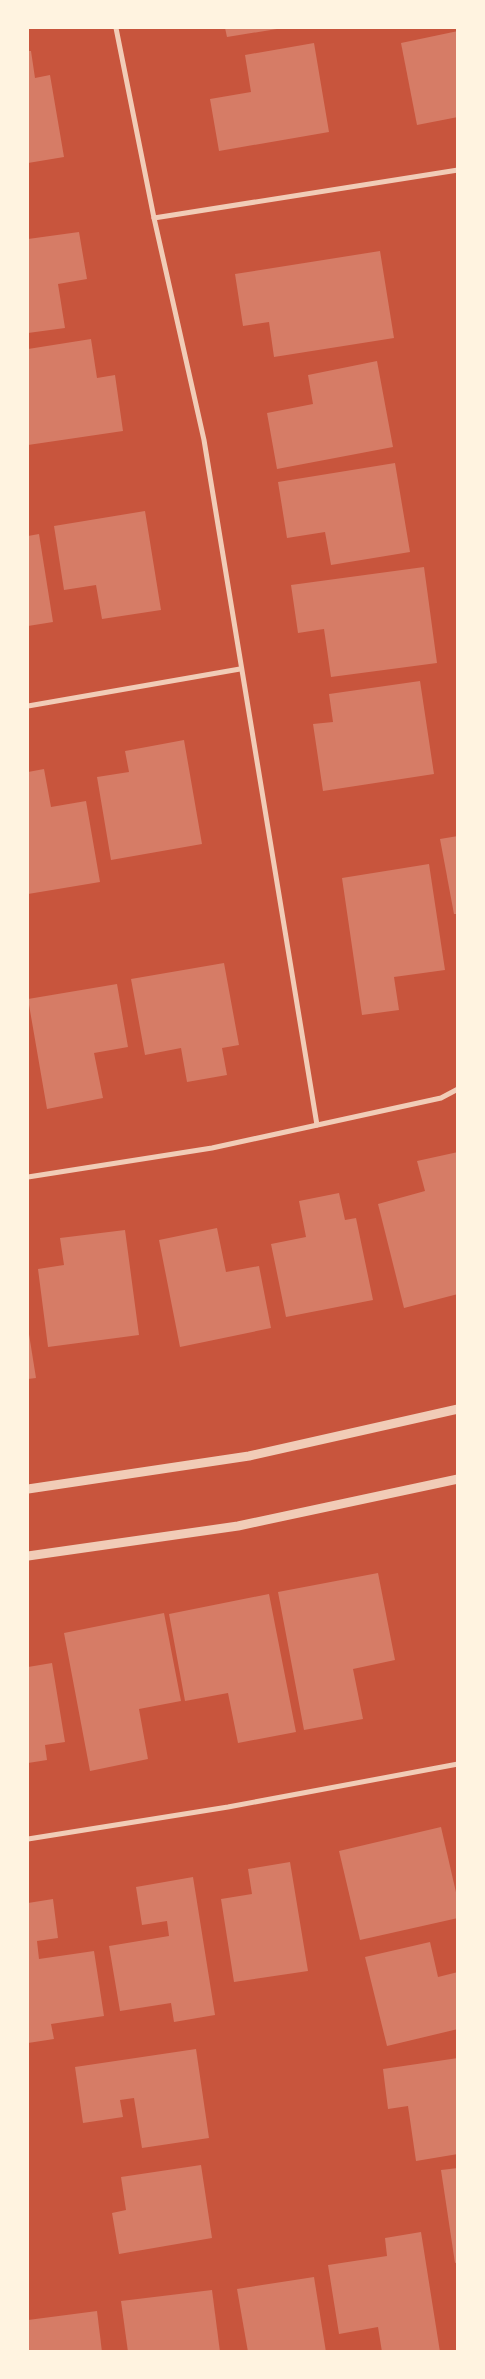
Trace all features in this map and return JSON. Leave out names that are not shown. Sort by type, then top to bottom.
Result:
[{"type":"street","points":[[116,28],[154,218],[204,440],[240,669],[317,1125]]},
{"type":"street","points":[[154,218],[458,170]]},
{"type":"street","points":[[28,706],[240,669]]},
{"type":"street","points":[[28,1177],[212,1148],[441,1098],[458,1089]]},
{"type":"street","points":[[28,1489],[249,1456],[458,1409]]},
{"type":"street","points":[[28,1556],[238,1526],[458,1479]]},
{"type":"street","points":[[28,1838],[228,1807],[458,1764]]},
{"type":"building","points":[[225,28],[277,28],[277,29],[227,37]]},
{"type":"building","points":[[458,31],[458,117],[417,125],[401,43]]},
{"type":"building","points":[[314,43],[329,132],[219,151],[210,99],[251,92],[245,55]]},
{"type":"building","points":[[28,51],[31,51],[35,78],[50,75],[64,157],[28,163]]},
{"type":"building","points":[[79,232],[87,279],[58,284],[65,328],[28,333],[28,239]]},
{"type":"building","points":[[380,251],[394,338],[274,357],[269,322],[243,326],[235,274]]},
{"type":"building","points":[[91,339],[97,378],[115,375],[123,431],[28,445],[28,349]]},
{"type":"building","points":[[377,361],[393,447],[277,469],[267,413],[313,404],[308,375]]},
{"type":"building","points":[[395,463],[410,552],[331,565],[325,532],[287,538],[278,482]]},
{"type":"building","points":[[145,511],[161,610],[102,619],[96,585],[64,590],[54,526]]},
{"type":"building","points":[[39,534],[53,622],[28,626],[28,536]]},
{"type":"building","points":[[424,567],[437,663],[331,677],[324,629],[298,633],[291,585]]},
{"type":"building","points":[[420,681],[434,774],[323,791],[313,724],[333,722],[329,694]]},
{"type":"building","points":[[184,740],[202,844],[111,860],[97,777],[129,772],[125,751]]},
{"type":"building","points":[[44,769],[51,807],[86,801],[100,882],[28,894],[28,772]]},
{"type":"building","points":[[458,836],[458,914],[454,914],[440,839]]},
{"type":"building","points":[[429,864],[445,970],[394,977],[399,1010],[362,1015],[342,878]]},
{"type":"building","points":[[224,963],[239,1045],[222,1048],[227,1075],[187,1082],[181,1048],[145,1055],[131,979]]},
{"type":"building","points":[[117,984],[128,1047],[94,1053],[103,1098],[47,1109],[28,999]]},
{"type":"building","points":[[458,1152],[458,1294],[404,1308],[378,1204],[425,1191],[417,1161]]},
{"type":"building","points":[[339,1193],[345,1220],[356,1218],[373,1300],[286,1317],[271,1244],[306,1237],[299,1201]]},
{"type":"building","points":[[217,1228],[226,1272],[259,1266],[271,1328],[180,1347],[159,1240]]},
{"type":"building","points":[[125,1230],[139,1335],[48,1347],[38,1269],[64,1265],[60,1238]]},
{"type":"building","points":[[28,1328],[36,1378],[28,1379]]},
{"type":"building","points":[[378,1573],[395,1660],[353,1669],[363,1719],[304,1730],[278,1592]]},
{"type":"building","points":[[269,1594],[296,1732],[238,1743],[228,1693],[185,1701],[169,1614]]},
{"type":"building","points":[[164,1613],[181,1701],[139,1709],[148,1759],[90,1771],[64,1633]]},
{"type":"building","points":[[52,1663],[65,1742],[45,1745],[47,1760],[28,1763],[28,1667]]},
{"type":"building","points":[[441,1827],[458,1901],[458,1918],[360,1940],[339,1851]]},
{"type":"building","points":[[290,1862],[308,1971],[234,1982],[221,1899],[252,1894],[248,1869]]},
{"type":"building","points":[[193,1877],[215,2015],[174,2022],[171,2003],[120,2011],[109,1946],[169,1936],[167,1921],[142,1925],[136,1887]]},
{"type":"building","points":[[53,1899],[58,1938],[37,1941],[39,1959],[94,1951],[104,2016],[51,2024],[54,2039],[28,2043],[28,1903]]},
{"type":"building","points":[[430,1942],[438,1977],[458,1972],[458,2029],[387,2046],[365,1957]]},
{"type":"building","points":[[196,2049],[209,2138],[142,2148],[134,2098],[120,2100],[123,2117],[83,2123],[75,2067]]},
{"type":"building","points":[[458,2058],[458,2154],[416,2161],[408,2106],[388,2109],[383,2069]]},
{"type":"building","points":[[201,2165],[212,2238],[119,2254],[112,2213],[126,2210],[121,2177]]},
{"type":"building","points":[[458,2168],[458,2262],[455,2263],[441,2170]]},
{"type":"building","points":[[421,2232],[440,2352],[382,2352],[378,2327],[339,2334],[328,2265],[387,2256],[385,2238]]},
{"type":"building","points":[[314,2277],[326,2352],[248,2352],[237,2289]]},
{"type":"building","points":[[212,2290],[220,2352],[128,2352],[121,2301]]},
{"type":"building","points":[[97,2311],[102,2352],[28,2352],[28,2320]]}]
